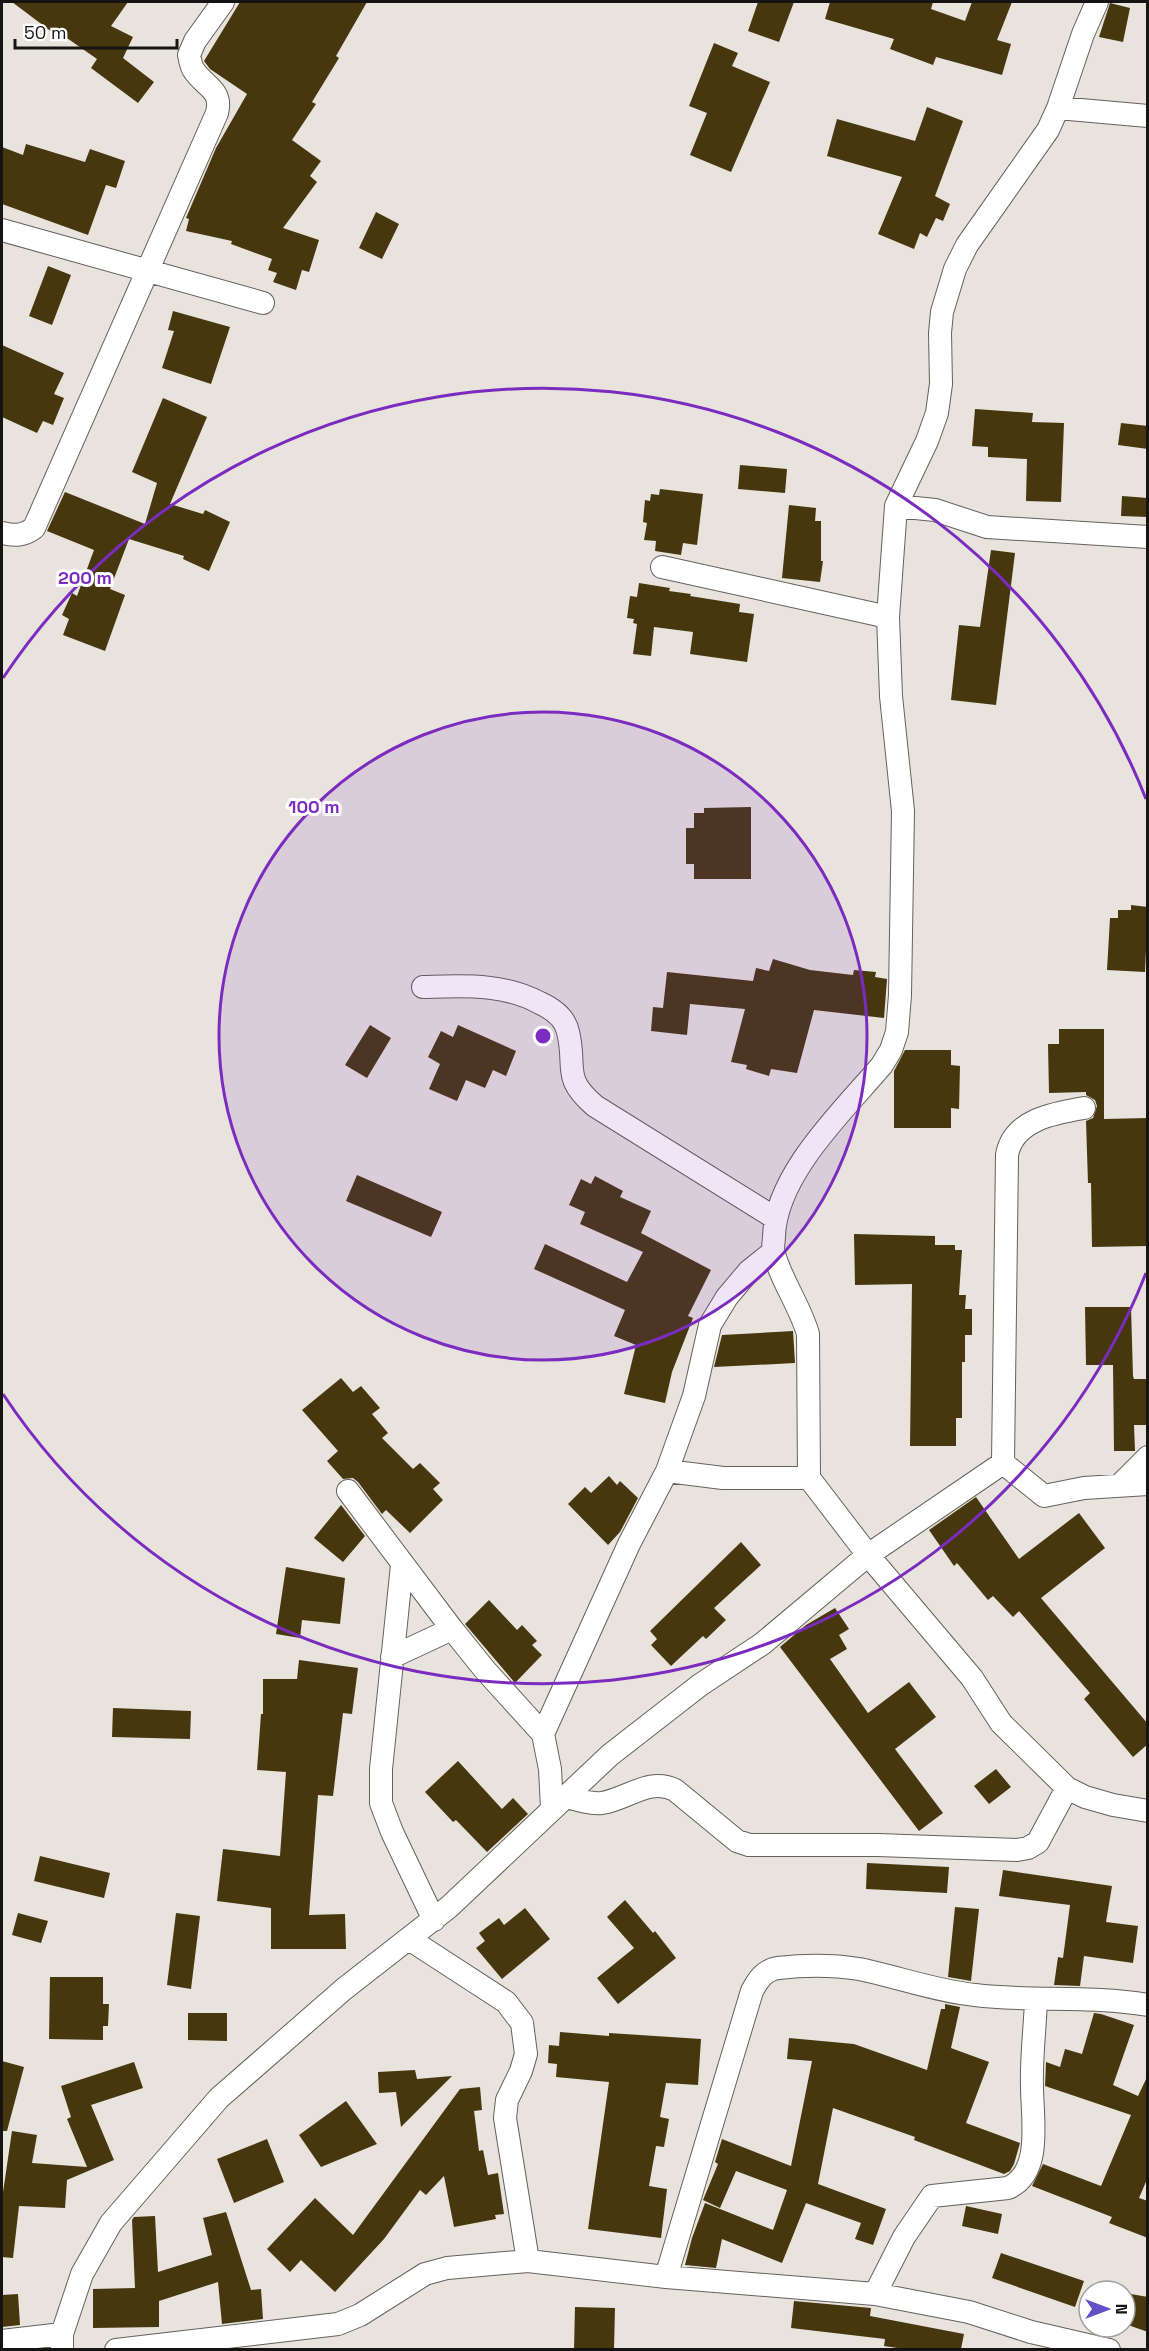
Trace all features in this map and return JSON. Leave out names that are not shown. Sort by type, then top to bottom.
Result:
[{"type":"street","points":[[2,533],[16,536],[26,534],[34,528],[217,113],[219,103],[217,95],[193,69],[189,56],[195,41],[223,2]]},
{"type":"street","points":[[1097,2],[1048,130],[967,245],[946,292],[940,333],[941,384],[937,413],[927,441],[896,506],[888,617],[891,696],[903,811],[900,995],[897,1032],[882,1065],[800,1163],[786,1189],[775,1218],[773,1252],[803,1316],[808,1334],[809,1478],[868,1555],[972,1678],[1001,1723],[1067,1788],[1085,1797],[1113,1805],[1148,1811]]},
{"type":"street","points":[[1058,108],[1148,116]]},
{"type":"street","points":[[2,230],[263,303]]},
{"type":"street","points":[[896,506],[935,510],[987,528],[1148,537]]},
{"type":"street","points":[[662,567],[888,617]]},
{"type":"street","points":[[423,987],[472,985],[501,988],[526,996],[548,1007],[562,1017],[568,1032],[570,1064],[575,1083],[583,1095],[596,1106],[775,1218]]},
{"type":"street","points":[[1003,1463],[1009,1144],[1013,1137],[1032,1122],[1053,1114],[1084,1108]]},
{"type":"street","points":[[543,1734],[629,1544],[667,1470],[694,1396],[710,1325],[727,1297],[749,1271],[773,1252]]},
{"type":"street","points":[[1121,1484],[1148,1457]]},
{"type":"street","points":[[1003,1463],[1044,1496],[1084,1488],[1148,1484]]},
{"type":"street","points":[[2,2341],[62,2342],[82,2274],[111,2223],[219,2098],[344,1989],[434,1920],[610,1755],[691,1692],[762,1644],[868,1555],[1003,1463]]},
{"type":"street","points":[[667,1470],[723,1478],[809,1478]]},
{"type":"street","points":[[348,1491],[452,1629],[543,1734],[559,1802]]},
{"type":"street","points":[[402,1565],[381,1769],[381,1803],[392,1832],[434,1920]]},
{"type":"street","points":[[392,1657],[452,1629]]},
{"type":"street","points":[[559,1802],[606,1802],[649,1787],[667,1786],[737,1841],[749,1845],[878,1845],[1017,1850],[1029,1848],[1038,1842],[1067,1788]]},
{"type":"street","points":[[409,1939],[506,2002],[522,2023],[526,2054],[521,2071],[507,2100],[505,2118],[528,2261]]},
{"type":"street","points":[[666,2277],[724,2079],[752,1991],[759,1978],[775,1969],[813,1966],[857,1969],[944,1991],[1036,2000],[1095,1999],[1148,2005]]},
{"type":"street","points":[[875,2294],[904,2237],[932,2196],[1008,2188],[1018,2184],[1025,2175],[1035,2138],[1032,2087],[1036,2000]]},
{"type":"street","points":[[117,2349],[338,2324],[360,2315],[425,2274],[447,2268],[528,2261],[666,2277],[875,2294],[969,2312],[1031,2332],[1109,2349]]},
{"type":"building","points":[[12,2],[128,2],[111,26],[133,37],[123,58],[154,82],[138,103],[91,68],[97,59],[54,29],[52,32]]},
{"type":"building","points":[[240,2],[367,2],[336,56],[339,58],[312,102],[316,104],[292,140],[321,161],[310,176],[317,182],[283,228],[319,240],[309,272],[302,270],[296,290],[273,282],[277,273],[268,270],[272,259],[231,244],[232,241],[186,231],[189,219],[186,218],[216,148],[247,94],[210,69],[204,61]]},
{"type":"building","points":[[758,2],[794,2],[779,42],[748,31]]},
{"type":"building","points":[[830,2],[933,2],[931,9],[965,21],[972,2],[1012,2],[997,40],[1011,44],[1002,75],[936,57],[933,65],[890,49],[894,39],[825,19]]},
{"type":"building","points":[[1110,3],[1130,8],[1123,42],[1099,37]]},
{"type":"building","points":[[714,43],[738,53],[732,66],[770,82],[731,172],[690,155],[707,113],[689,106]]},
{"type":"building","points":[[927,107],[963,121],[935,196],[950,204],[943,221],[936,218],[927,237],[920,233],[914,249],[878,234],[902,177],[827,156],[837,119],[915,141]]},
{"type":"building","points":[[26,144],[85,162],[90,149],[125,161],[116,188],[106,185],[88,235],[2,204],[2,147],[23,155]]},
{"type":"building","points":[[376,212],[399,224],[382,259],[359,248]]},
{"type":"building","points":[[48,266],[71,275],[52,325],[29,316]]},
{"type":"building","points":[[173,311],[230,327],[211,384],[162,368],[174,331],[168,330]]},
{"type":"building","points":[[2,345],[64,373],[54,394],[64,398],[53,425],[43,421],[37,433],[2,417]]},
{"type":"building","points":[[163,398],[207,417],[170,504],[203,514],[205,510],[230,522],[209,571],[183,559],[184,556],[129,539],[110,589],[125,595],[105,651],[63,635],[69,619],[62,615],[72,593],[77,596],[94,550],[47,531],[65,492],[145,524],[157,483],[132,472]]},
{"type":"building","points":[[975,409],[1033,413],[1032,422],[1064,423],[1061,502],[1026,501],[1027,459],[988,457],[988,447],[972,446]]},
{"type":"building","points":[[1121,423],[1148,426],[1148,449],[1118,445]]},
{"type":"building","points":[[740,465],[787,469],[785,493],[738,489]]},
{"type":"building","points":[[660,489],[703,494],[697,545],[683,543],[681,555],[655,551],[656,541],[644,540],[647,523],[643,522],[645,500],[650,501],[651,494],[659,495]]},
{"type":"building","points":[[1122,496],[1148,498],[1148,517],[1121,516]]},
{"type":"building","points":[[789,505],[816,508],[815,521],[821,521],[821,561],[823,561],[820,582],[782,578]]},
{"type":"building","points":[[991,550],[1015,553],[996,705],[951,700],[959,625],[980,627]]},
{"type":"building","points":[[639,583],[670,588],[669,591],[691,594],[690,596],[740,604],[739,612],[754,614],[747,662],[690,654],[693,632],[654,627],[651,656],[633,654],[637,624],[633,623],[634,619],[627,618],[630,596],[637,597]]},
{"type":"building","points":[[751,807],[751,879],[694,879],[694,864],[686,864],[686,828],[694,828],[694,813],[704,813],[704,808]]},
{"type":"building","points":[[1131,905],[1148,907],[1145,972],[1107,970],[1110,918],[1118,918],[1118,910],[1131,910]]},
{"type":"building","points":[[773,959],[810,970],[853,975],[854,970],[876,972],[875,977],[887,979],[884,1018],[814,1010],[797,1073],[771,1069],[769,1076],[746,1069],[747,1065],[731,1062],[745,1009],[690,1004],[687,1035],[651,1031],[653,1007],[663,1008],[667,972],[753,981],[756,968],[769,971]]},
{"type":"building","points":[[370,1025],[391,1038],[367,1078],[345,1065]]},
{"type":"building","points":[[458,1025],[516,1051],[506,1076],[493,1070],[485,1088],[466,1080],[457,1101],[429,1089],[440,1064],[428,1057],[441,1031],[453,1037]]},
{"type":"building","points":[[1059,1029],[1104,1029],[1104,1119],[1148,1118],[1148,1246],[1092,1247],[1091,1183],[1088,1183],[1086,1121],[1093,1118],[1097,1106],[1095,1100],[1086,1095],[1086,1092],[1049,1093],[1048,1044],[1059,1044]]},
{"type":"building","points":[[905,1050],[951,1050],[951,1065],[960,1066],[959,1109],[951,1108],[951,1128],[894,1128],[894,1071]]},
{"type":"building","points":[[357,1175],[442,1212],[431,1237],[346,1201]]},
{"type":"building","points":[[595,1176],[623,1191],[620,1197],[651,1211],[641,1233],[711,1270],[688,1316],[693,1318],[672,1372],[665,1403],[624,1394],[636,1345],[614,1336],[625,1310],[534,1269],[545,1244],[627,1282],[643,1252],[580,1224],[585,1212],[569,1205],[581,1179],[591,1184]]},
{"type":"building","points":[[854,1234],[935,1236],[935,1245],[955,1245],[955,1250],[962,1250],[959,1295],[966,1295],[965,1309],[972,1309],[972,1335],[965,1335],[965,1362],[962,1362],[962,1418],[956,1418],[956,1446],[910,1446],[912,1284],[855,1285]]},
{"type":"building","points":[[1085,1307],[1131,1307],[1133,1376],[1134,1379],[1148,1379],[1148,1425],[1134,1425],[1135,1451],[1114,1451],[1113,1365],[1086,1365]]},
{"type":"building","points":[[793,1331],[795,1363],[714,1367],[722,1335]]},
{"type":"building","points":[[341,1378],[353,1392],[361,1386],[380,1408],[372,1414],[388,1433],[382,1438],[413,1469],[420,1463],[440,1483],[433,1489],[443,1500],[410,1533],[386,1510],[382,1514],[358,1482],[353,1478],[343,1479],[327,1461],[338,1451],[302,1410]]},
{"type":"building","points":[[609,1476],[617,1485],[620,1481],[638,1498],[620,1532],[608,1545],[568,1504],[585,1487],[591,1493]]},
{"type":"building","points":[[976,1497],[1019,1559],[1079,1513],[1105,1548],[1041,1598],[1148,1724],[1148,1744],[1133,1757],[1084,1699],[1090,1693],[1019,1611],[1013,1617],[993,1596],[988,1600],[957,1563],[954,1566],[929,1530]]},
{"type":"building","points":[[341,1505],[365,1536],[343,1562],[314,1538]]},
{"type":"building","points":[[741,1542],[761,1565],[714,1608],[726,1620],[706,1639],[703,1636],[671,1666],[651,1645],[657,1639],[650,1631]]},
{"type":"building","points":[[286,1567],[345,1578],[340,1624],[302,1620],[300,1638],[276,1634]]},
{"type":"building","points":[[489,1600],[517,1630],[522,1625],[537,1641],[532,1645],[542,1655],[515,1683],[465,1624]]},
{"type":"building","points":[[835,1608],[849,1629],[839,1635],[847,1649],[830,1659],[868,1713],[909,1682],[936,1717],[895,1749],[943,1813],[919,1831],[780,1647],[806,1625]]},
{"type":"building","points":[[299,1660],[358,1668],[352,1714],[343,1713],[333,1796],[318,1795],[309,1915],[345,1914],[346,1949],[271,1949],[271,1908],[217,1901],[223,1849],[280,1856],[286,1772],[257,1770],[261,1714],[263,1714],[263,1679],[297,1679]]},
{"type":"building","points":[[113,1708],[191,1711],[190,1739],[112,1737]]},
{"type":"building","points":[[458,1761],[502,1809],[513,1798],[528,1814],[487,1852],[456,1820],[453,1822],[425,1792]]},
{"type":"building","points":[[996,1769],[1011,1787],[989,1804],[974,1786]]},
{"type":"building","points":[[40,1856],[110,1873],[104,1898],[34,1881]]},
{"type":"building","points":[[867,1863],[949,1867],[947,1893],[866,1889]]},
{"type":"building","points":[[1003,1870],[1112,1886],[1106,1922],[1138,1926],[1133,1963],[1084,1956],[1080,1986],[1054,1985],[1058,1957],[1063,1958],[1070,1905],[999,1896]]},
{"type":"building","points":[[625,1900],[653,1933],[655,1931],[676,1958],[618,2004],[597,1978],[634,1948],[607,1917]]},
{"type":"building","points":[[955,1907],[979,1909],[971,1981],[948,1977]]},
{"type":"building","points":[[525,1908],[550,1939],[502,1979],[476,1948],[485,1941],[479,1933],[499,1918],[504,1925]]},
{"type":"building","points":[[18,1913],[48,1921],[41,1943],[12,1935]]},
{"type":"building","points":[[176,1913],[200,1916],[191,1989],[167,1985]]},
{"type":"building","points":[[50,1977],[103,1977],[103,2004],[109,2004],[108,2026],[103,2026],[103,2040],[49,2039]]},
{"type":"building","points":[[945,2004],[960,2007],[951,2048],[989,2062],[966,2123],[1020,2143],[1010,2171],[1004,2174],[914,2140],[915,2137],[833,2108],[818,2184],[886,2209],[873,2245],[855,2239],[861,2223],[806,2203],[782,2263],[722,2239],[716,2268],[685,2265],[705,2203],[773,2230],[787,2190],[736,2171],[720,2208],[703,2200],[718,2164],[715,2162],[722,2139],[791,2166],[812,2061],[787,2059],[789,2038],[854,2044],[927,2070],[941,2009],[945,2009]]},
{"type":"building","points":[[188,2013],[227,2013],[227,2041],[188,2040]]},
{"type":"building","points":[[1094,2013],[1134,2025],[1113,2085],[1138,2096],[1148,2075],[1148,2177],[1139,2198],[1148,2201],[1148,2238],[1109,2223],[1112,2217],[1032,2186],[1043,2164],[1101,2186],[1131,2115],[1045,2086],[1046,2062],[1060,2067],[1065,2049],[1082,2054]]},
{"type":"building","points":[[560,2032],[701,2039],[698,2085],[666,2083],[660,2117],[669,2119],[664,2147],[656,2146],[649,2186],[667,2189],[661,2238],[588,2229],[609,2082],[556,2077],[557,2064],[548,2063],[549,2045],[559,2046]]},
{"type":"building","points":[[2,2061],[24,2067],[7,2131],[2,2131]]},
{"type":"building","points":[[134,2062],[143,2088],[91,2105],[114,2160],[67,2180],[65,2208],[19,2206],[13,2258],[2,2257],[2,2199],[12,2131],[37,2135],[32,2163],[87,2167],[67,2119],[71,2117],[61,2086]]},
{"type":"building","points":[[415,2070],[417,2079],[452,2076],[401,2127],[396,2092],[379,2093],[378,2072]]},
{"type":"building","points":[[480,2087],[482,2110],[474,2111],[479,2151],[483,2150],[488,2175],[498,2173],[504,2214],[495,2215],[496,2219],[454,2227],[444,2176],[426,2195],[420,2190],[384,2239],[335,2292],[301,2260],[290,2272],[267,2249],[315,2198],[353,2235],[460,2089]]},
{"type":"building","points":[[346,2101],[377,2144],[321,2167],[299,2135]]},
{"type":"building","points":[[267,2139],[284,2182],[234,2203],[217,2159]]},
{"type":"building","points":[[966,2206],[1002,2214],[998,2234],[962,2226]]},
{"type":"building","points":[[226,2212],[251,2290],[261,2289],[263,2319],[222,2324],[218,2282],[159,2301],[159,2327],[93,2328],[93,2289],[135,2288],[132,2220],[134,2217],[155,2216],[158,2272],[212,2255],[203,2218]]},
{"type":"building","points":[[1001,2253],[1078,2279],[1077,2301],[1075,2307],[992,2278]]},
{"type":"building","points":[[18,2294],[20,2325],[2,2327],[2,2295]]},
{"type":"building","points":[[1137,2295],[1148,2297],[1148,2332],[1137,2328]]},
{"type":"building","points":[[794,2301],[871,2308],[870,2316],[964,2334],[961,2349],[904,2349],[884,2346],[885,2339],[791,2328]]},
{"type":"building","points":[[575,2307],[615,2308],[614,2349],[574,2349]]}]
